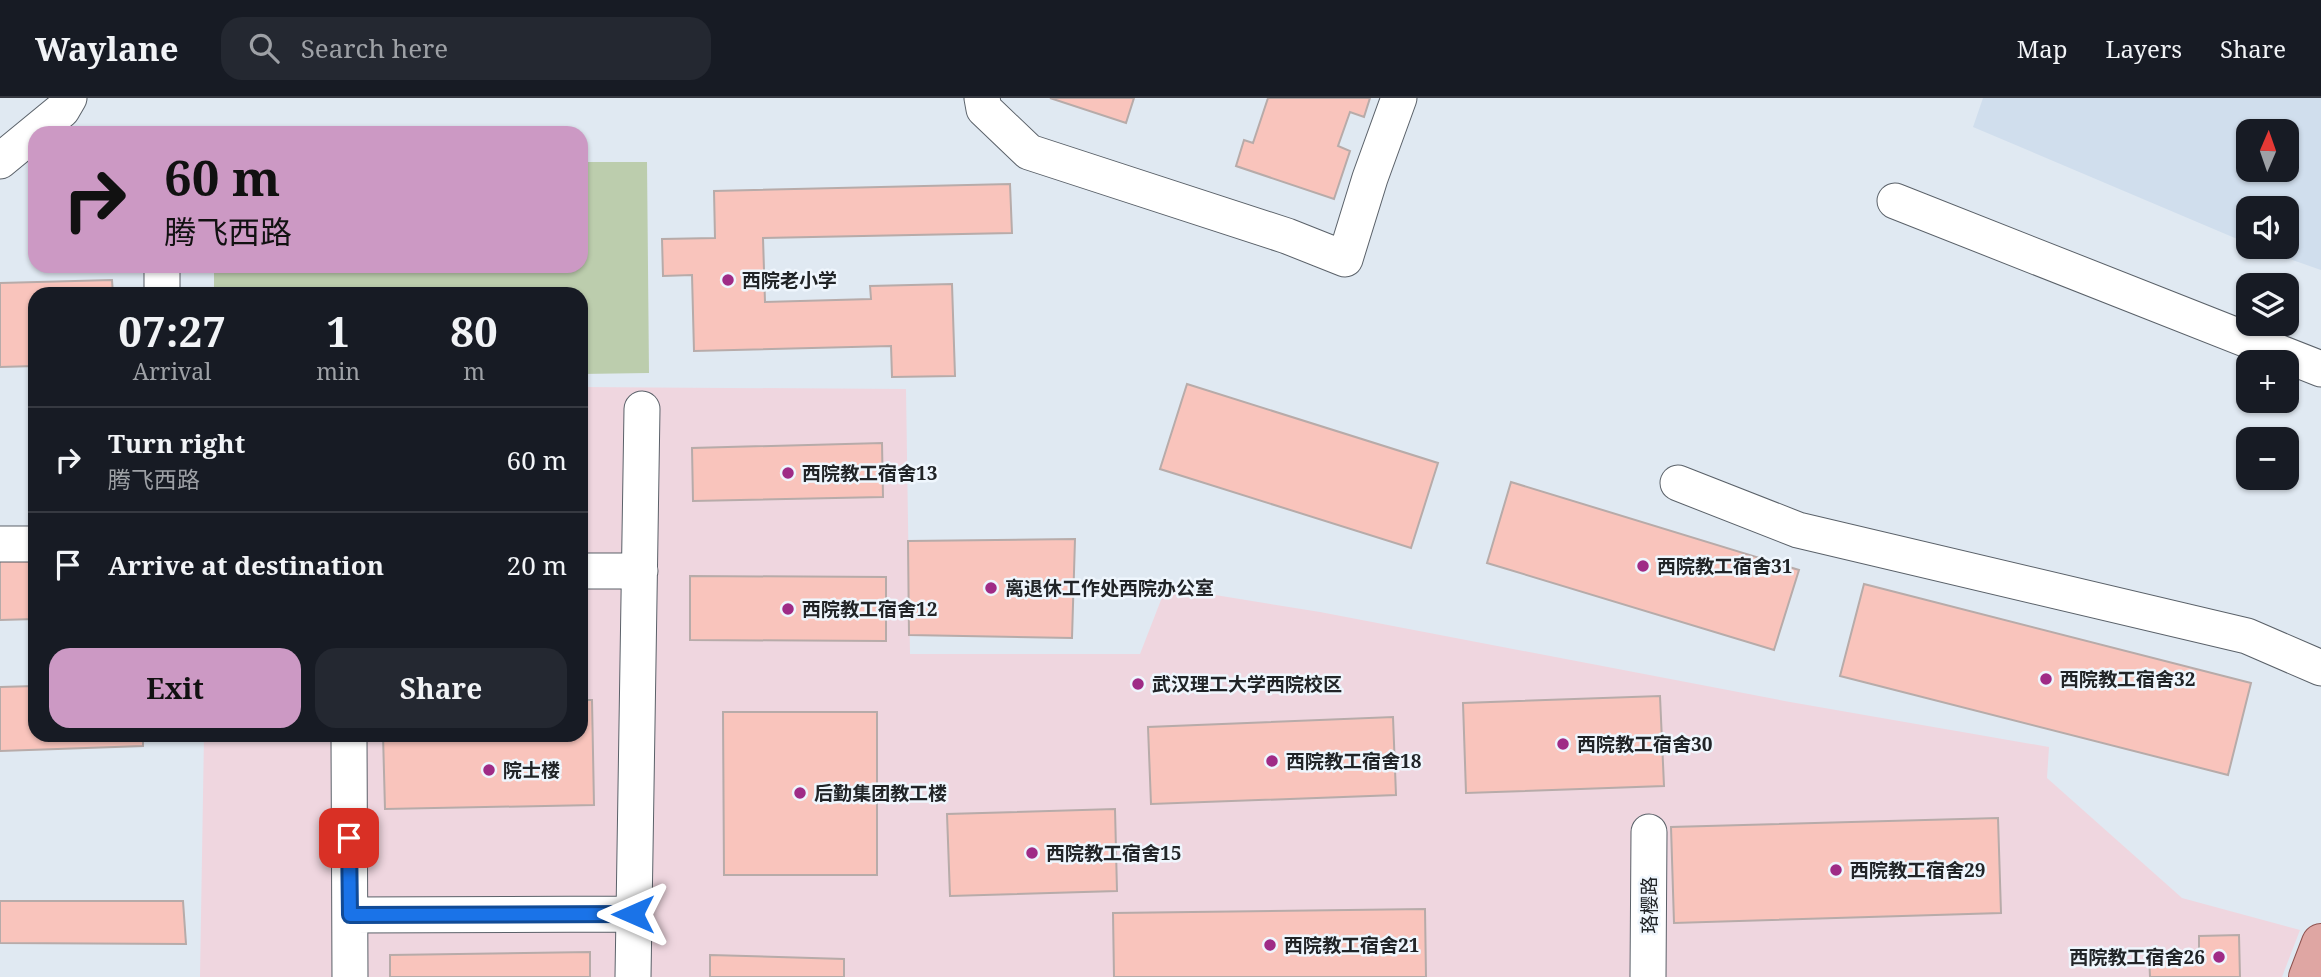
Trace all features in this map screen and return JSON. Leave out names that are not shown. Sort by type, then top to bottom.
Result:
[{"type":"main road","points":[[2308,977],[2321,943]]},
{"type":"street","points":[[43,126],[62,110],[68,98]]},
{"type":"street","points":[[982,98],[984,108],[1028,152],[1287,236],[1345,259],[1399,98]]},
{"type":"street","points":[[0,161],[28,138]]},
{"type":"street","points":[[1895,201],[2321,369]]},
{"type":"street","points":[[632,977],[642,409]]},
{"type":"street","points":[[1678,483],[1798,530],[2247,636],[2321,668]]},
{"type":"street","points":[[0,544],[28,544]]},
{"type":"street","points":[[588,571],[640,571]]},
{"type":"street","points":[[349,742],[350,977]]},
{"type":"street","name":"珞樱路","points":[[1648,977],[1649,832]]},
{"type":"street","points":[[350,915],[633,914]]},
{"type":"shaded area","points":[[1983,98],[2321,98],[2321,270],[2289,259],[2299,259],[2299,196],[2236,196],[2236,238],[1973,127]]},
{"type":"shaded area","name":"武汉理工大学西院校区","points":[[588,387],[906,389],[910,654],[1140,654],[1166,587],[1320,612],[1790,702],[2049,747],[2047,778],[2182,898],[2300,930],[2282,977],[200,977],[204,742],[588,742]]},
{"type":"green space","points":[[588,162],[647,162],[649,373],[588,374],[588,287],[214,287],[214,273],[588,273]]},
{"type":"building","points":[[1050,98],[1134,98],[1126,123]]},
{"type":"building","points":[[1268,98],[1370,98],[1364,117],[1350,112],[1338,146],[1350,151],[1334,199],[1236,166],[1244,140],[1253,143]]},
{"type":"building","name":"西院老小学","points":[[1010,184],[1012,233],[763,238],[765,302],[871,299],[870,286],[952,284],[955,376],[892,377],[891,346],[694,351],[692,275],[663,276],[662,239],[715,238],[714,191]]},
{"type":"building","points":[[112,280],[112,287],[28,287],[28,366],[0,367],[0,283]]},
{"type":"building","points":[[1187,384],[1438,463],[1411,548],[1160,469]]},
{"type":"building","name":"西院教工宿舍13","points":[[882,443],[883,497],[693,501],[692,448]]},
{"type":"building","name":"西院教工宿舍31","points":[[1511,482],[1799,570],[1774,650],[1487,563]]},
{"type":"building","name":"离退休工作处西院办公室","points":[[1075,539],[1072,638],[909,635],[908,541]]},
{"type":"building","points":[[0,551],[28,551],[28,619],[0,620]]},
{"type":"building","name":"西院教工宿舍12","points":[[690,576],[886,577],[886,641],[690,640]]},
{"type":"building","name":"西院教工宿舍32","points":[[1864,584],[2251,683],[2228,775],[1840,676]]},
{"type":"building","points":[[28,686],[28,742],[143,742],[143,746],[0,751],[0,687]]},
{"type":"building","name":"西院教工宿舍30","points":[[1660,696],[1664,786],[1466,793],[1463,703]]},
{"type":"building","name":"院士楼","points":[[588,700],[592,700],[594,805],[385,809],[383,742],[588,742]]},
{"type":"building","name":"后勤集团教工楼","points":[[723,712],[877,712],[877,875],[724,875]]},
{"type":"building","name":"西院教工宿舍18","points":[[1393,717],[1396,795],[1151,804],[1148,727]]},
{"type":"building","name":"西院教工宿舍15","points":[[1115,809],[1117,891],[950,896],[947,814]]},
{"type":"building","name":"西院教工宿舍29","points":[[1998,818],[2001,913],[1674,923],[1671,827]]},
{"type":"building","points":[[0,901],[183,901],[186,944],[0,943]]},
{"type":"building","name":"西院教工宿舍21","points":[[1425,909],[1426,977],[1114,977],[1113,913]]},
{"type":"building","name":"西院教工宿舍26","points":[[2239,935],[2240,977],[2150,977],[2149,953],[2189,951],[2190,961],[2199,961],[2199,936]]},
{"type":"building","points":[[590,952],[590,977],[390,977],[390,955]]},
{"type":"building","points":[[710,955],[844,959],[844,977],[710,977]]},
{"type":"place","name":"西院老小学","points":[[728,280]]},
{"type":"place","name":"西院教工宿舍13","points":[[788,473]]},
{"type":"place","name":"西院教工宿舍31","points":[[1643,566]]},
{"type":"place","name":"离退休工作处西院办公室","points":[[991,588]]},
{"type":"place","name":"西院教工宿舍12","points":[[788,609]]},
{"type":"place","name":"西院教工宿舍32","points":[[2046,679]]},
{"type":"place","name":"武汉理工大学西院校区","points":[[1138,684]]},
{"type":"place","name":"西院教工宿舍30","points":[[1563,744]]},
{"type":"place","name":"西院教工宿舍18","points":[[1272,761]]},
{"type":"place","name":"院士楼","points":[[489,770]]},
{"type":"place","name":"后勤集团教工楼","points":[[800,793]]},
{"type":"place","name":"西院教工宿舍15","points":[[1032,853]]},
{"type":"place","name":"西院教工宿舍29","points":[[1836,870]]},
{"type":"place","name":"西院教工宿舍21","points":[[1270,945]]},
{"type":"place","name":"西院教工宿舍26","points":[[2219,957]]},
{"type":"route","points":[[349,838],[350,915],[633,914]]}]
